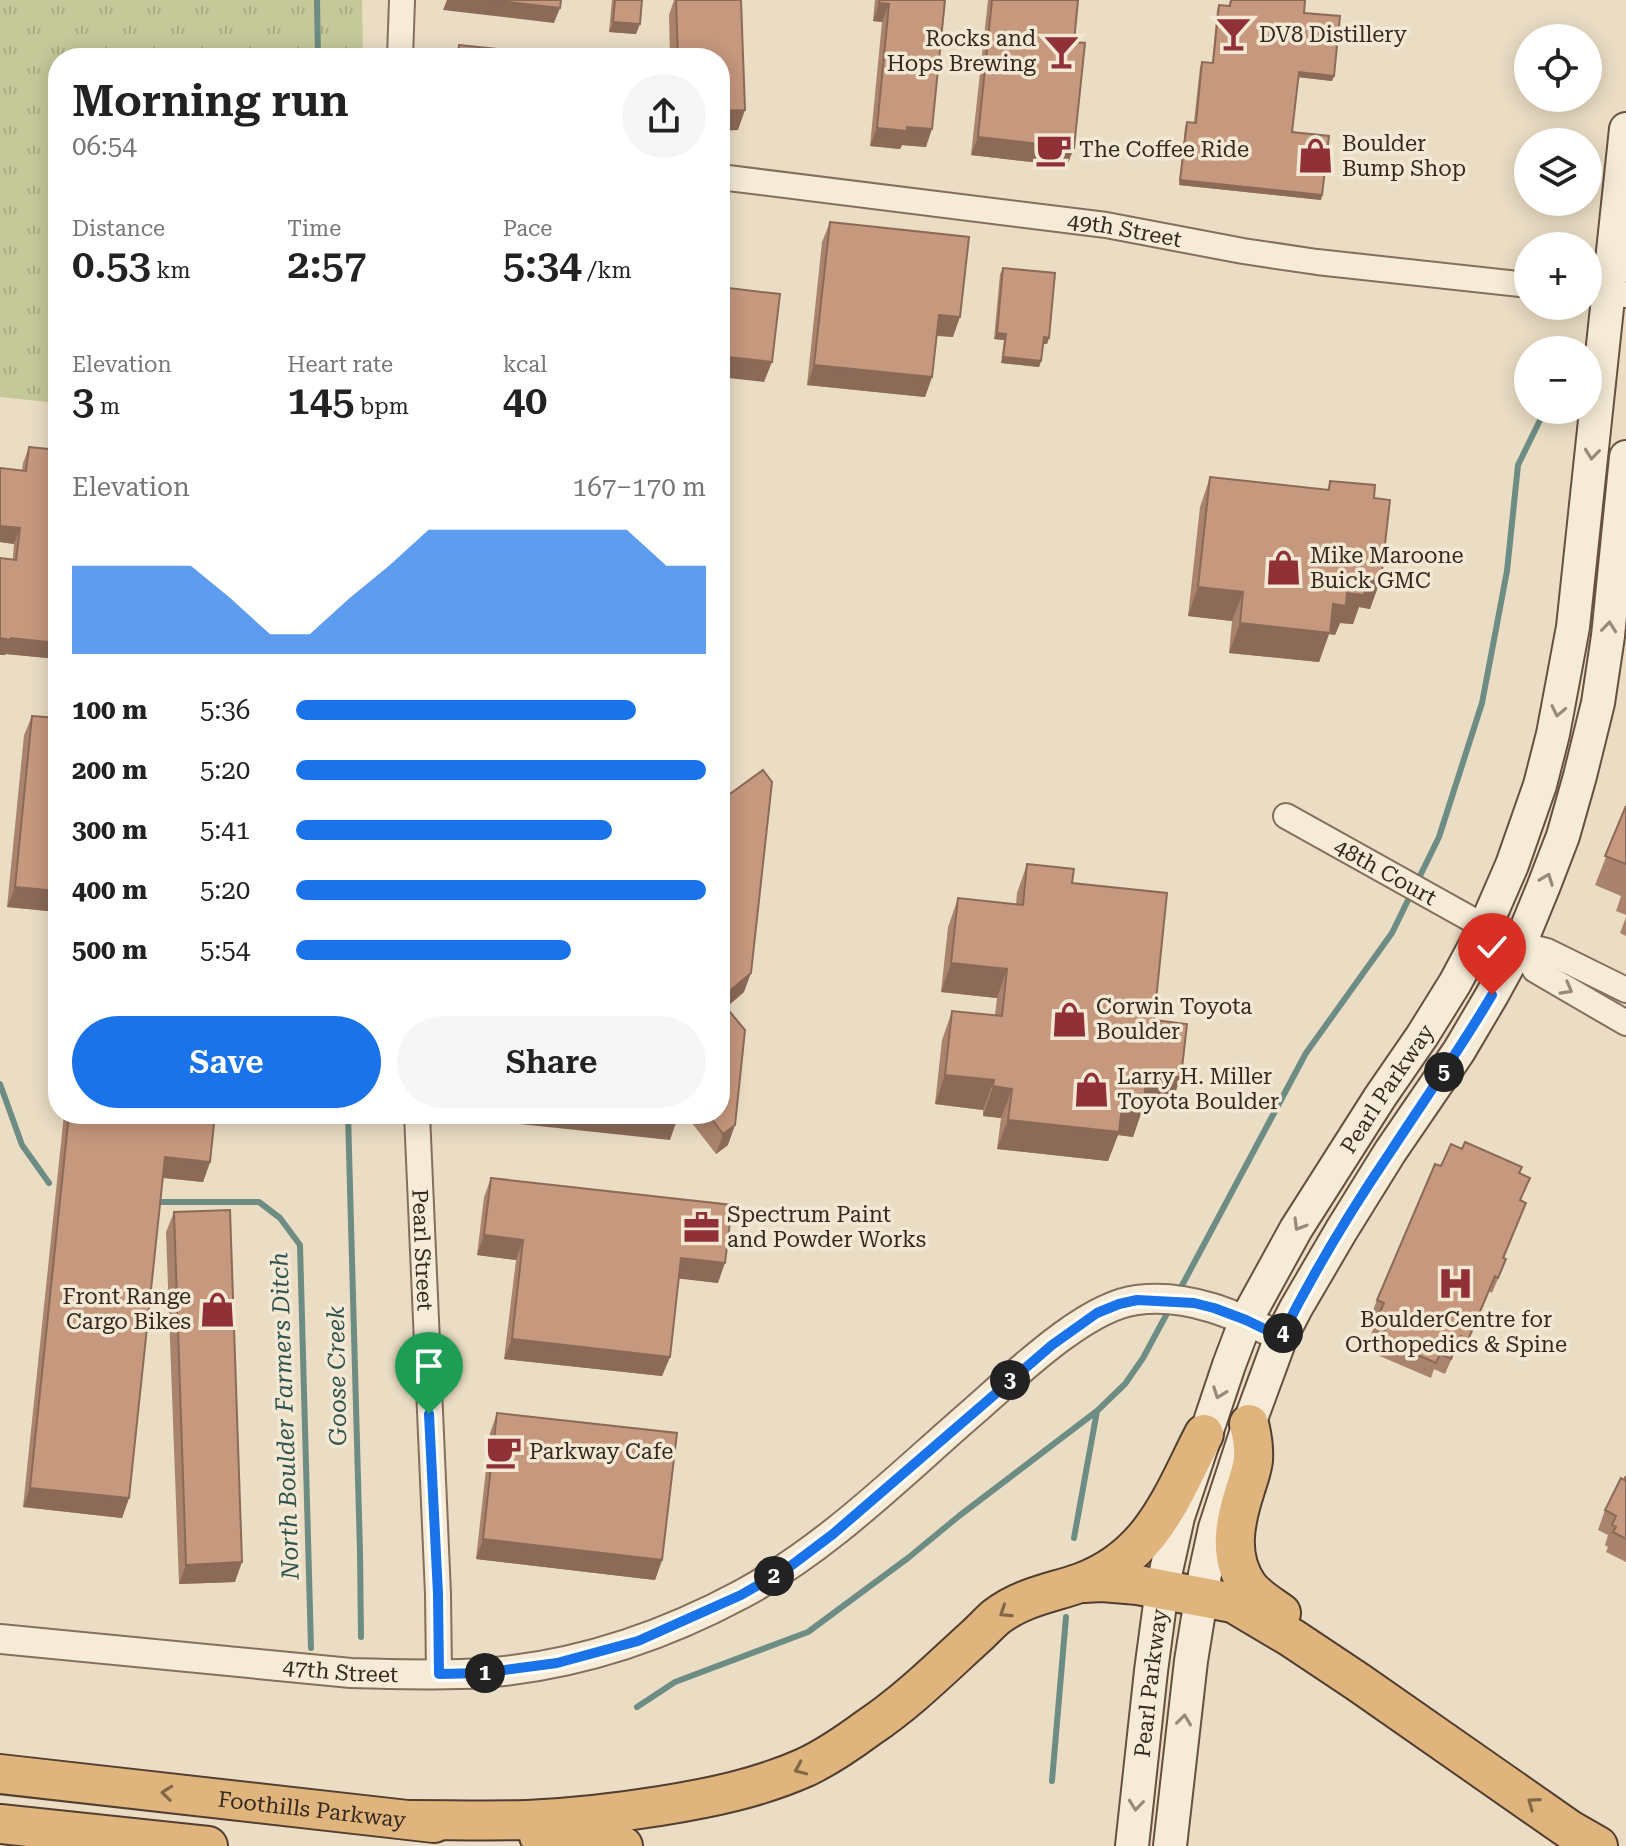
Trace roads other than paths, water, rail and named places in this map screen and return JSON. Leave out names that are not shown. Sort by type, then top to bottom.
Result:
[{"type":"highway","points":[[1249,1424],[1253,1464],[1239,1510],[1234,1552],[1247,1585],[1272,1606],[1390,1688],[1419,1724]]},
{"type":"highway","points":[[1077,1584],[1116,1565],[1151,1533],[1204,1434]]},
{"type":"highway","points":[[412,1820],[526,1820],[587,1816],[714,1797],[776,1779],[809,1765],[870,1727],[926,1683],[1013,1606],[1057,1588],[1077,1584],[1124,1583],[1233,1603],[1262,1619],[1570,1830],[1598,1846]]},
{"type":"highway","name":"Foothills Parkway","points":[[0,1774],[623,1846]]},
{"type":"highway","points":[[0,1824],[208,1846]]},
{"type":"main road","name":"Pearl Parkway","points":[[1132,1846],[1162,1589],[1178,1517],[1204,1434],[1246,1320],[1296,1229],[1455,983],[1485,927],[1527,825],[1565,679],[1626,129]]},
{"type":"main road","name":"Pearl Parkway","points":[[1170,1846],[1200,1596],[1215,1528],[1281,1337],[1341,1231],[1459,1051],[1520,944],[1563,836],[1595,717],[1608,636],[1626,457]]},
{"type":"street","points":[[400,48],[402,0]]},
{"type":"street","name":"49th Street","points":[[730,178],[1106,225],[1317,262],[1514,283]]},
{"type":"street","name":"48th Court","points":[[1286,816],[1485,927],[1520,944],[1547,951],[1626,990]]},
{"type":"street","points":[[1520,944],[1535,970],[1626,1023]]},
{"type":"street","name":"Pearl Street","points":[[417,1124],[439,1674]]},
{"type":"street","name":"47th Street","points":[[0,1639],[351,1673],[482,1673],[557,1663],[638,1641],[741,1595],[788,1568],[833,1534],[1017,1373],[1097,1313],[1137,1300],[1194,1303],[1246,1320],[1281,1337]]},
{"type":"waterway","name":"Goose Creek","points":[[317,0],[318,48]]},
{"type":"waterway","points":[[1417,882],[1439,837],[1482,703],[1507,571],[1518,465],[1538,424]]},
{"type":"waterway","points":[[1178,1293],[1306,1053],[1392,933],[1412,892]]},
{"type":"waterway","name":"North Boulder Farmers Ditch","points":[[0,1084],[22,1145],[49,1183]]},
{"type":"waterway","name":"Goose Creek","points":[[348,1124],[361,1637]]},
{"type":"waterway","name":"North Boulder Farmers Ditch","points":[[160,1202],[259,1202],[280,1218],[300,1245],[311,1648]]},
{"type":"waterway","points":[[637,1707],[675,1682],[808,1632],[908,1558],[1097,1411],[1125,1384],[1171,1306]]},
{"type":"waterway","points":[[1074,1538],[1097,1411]]},
{"type":"waterway","points":[[1052,1781],[1066,1617]]},
{"type":"place","name":"DV8 Distillery","points":[[1233,34]]},
{"type":"place","name":"Rocks and Hops Brewing","points":[[1062,51]]},
{"type":"place","name":"The Coffee Ride","points":[[1053,149]]},
{"type":"place","name":"Boulder Bump Shop","points":[[1316,156]]},
{"type":"place","name":"Mike Maroone Buick GMC","points":[[1284,568]]},
{"type":"place","name":"Corwin Toyota Boulder","points":[[1070,1019]]},
{"type":"place","name":"Larry H. Miller Toyota Boulder","points":[[1091,1089]]},
{"type":"place","name":"Spectrum Paint and Powder Works","points":[[701,1227]]},
{"type":"place","name":"BoulderCentre for Orthopedics & Spine","points":[[1456,1283]]},
{"type":"place","name":"Front Range Cargo Bikes","points":[[217,1309]]},
{"type":"place","name":"Parkway Cafe","points":[[503,1451]]}]
